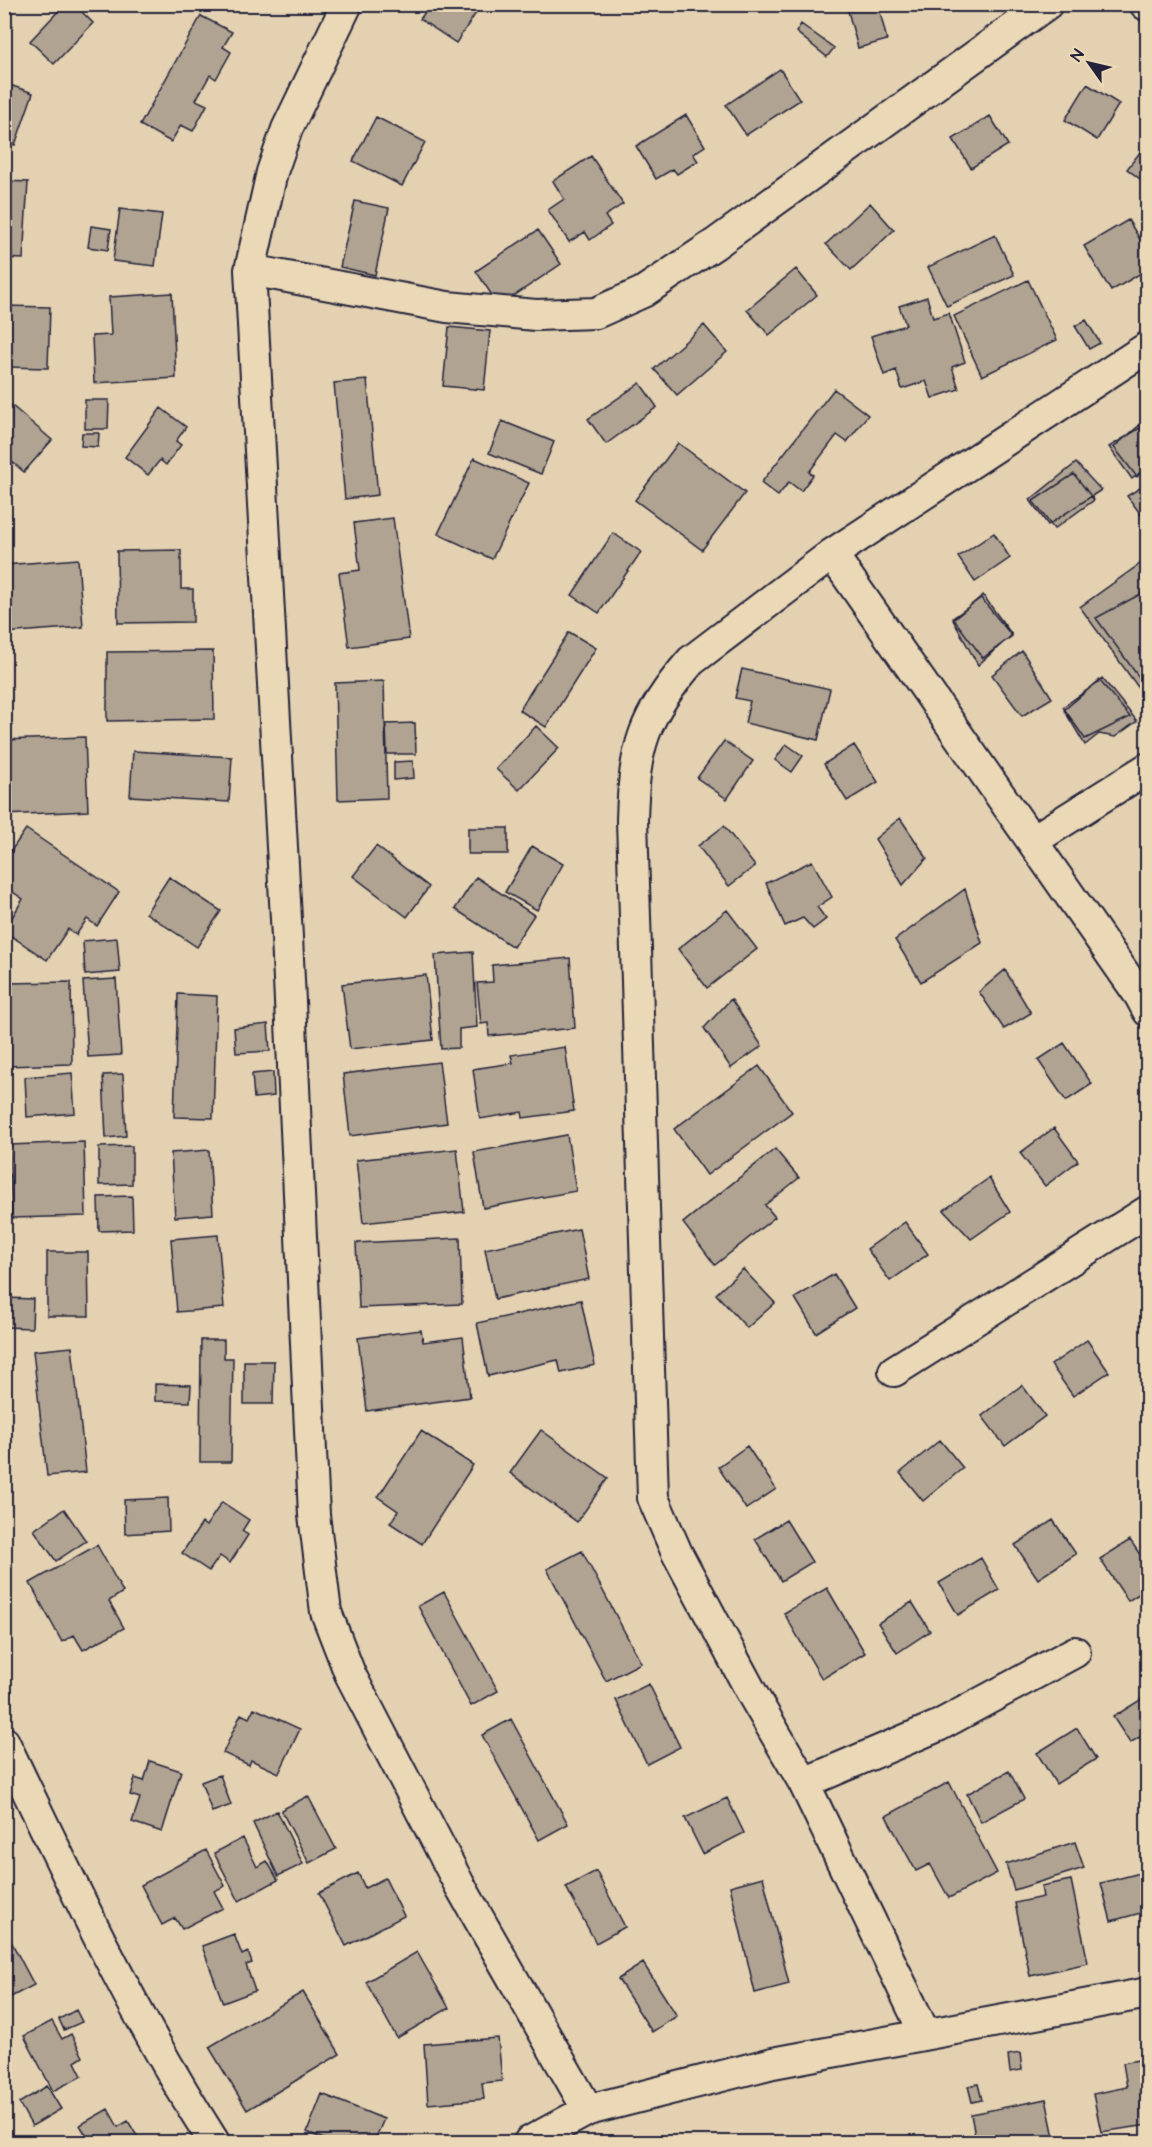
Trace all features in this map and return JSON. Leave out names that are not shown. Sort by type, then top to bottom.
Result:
[{"type":"street","points":[[347,4],[283,140],[272,172],[250,270],[286,925],[314,1515],[326,1612],[350,1674],[459,1884],[588,2110]]},
{"type":"street","points":[[250,270],[447,307],[536,315],[596,313],[644,292],[715,244],[1047,4]]},
{"type":"street","points":[[925,2034],[804,1783],[753,1697],[682,1564],[653,1498],[649,1456],[632,819],[637,752],[648,723],[677,677],[691,661],[832,554],[1148,346]]},
{"type":"street","points":[[832,554],[1140,996],[1148,1011]]},
{"type":"street","points":[[1032,841],[1148,768]]},
{"type":"street","points":[[894,1371],[1078,1252],[1148,1211]]},
{"type":"street","points":[[804,1783],[938,1726],[1075,1652]]},
{"type":"street","points":[[4,1742],[116,1972],[175,2081],[214,2142]]},
{"type":"street","points":[[545,2138],[588,2110],[773,2063],[1148,1993]]},
{"type":"building","points":[[65,4],[74,4],[93,23],[54,64],[30,41]]},
{"type":"building","points":[[431,4],[482,4],[456,43],[420,19]]},
{"type":"building","points":[[846,4],[878,4],[887,40],[858,48]]},
{"type":"building","points":[[201,16],[232,32],[223,47],[231,52],[216,79],[210,75],[196,100],[207,105],[193,131],[181,125],[171,142],[140,125]]},
{"type":"building","points":[[801,24],[834,48],[827,57],[796,32]]},
{"type":"building","points":[[780,69],[800,100],[746,135],[726,105]]},
{"type":"building","points":[[4,83],[33,93],[15,145],[4,142]]},
{"type":"building","points":[[1087,84],[1119,104],[1097,140],[1065,120]]},
{"type":"building","points":[[686,115],[705,146],[693,154],[698,161],[677,174],[673,169],[656,179],[636,146]]},
{"type":"building","points":[[990,116],[1008,145],[971,168],[953,139]]},
{"type":"building","points":[[376,117],[425,142],[402,186],[353,161]]},
{"type":"building","points":[[1148,142],[1148,185],[1127,169]]},
{"type":"building","points":[[591,156],[623,204],[605,216],[611,225],[590,240],[585,232],[569,242],[548,210],[564,199],[553,181]]},
{"type":"building","points":[[4,181],[28,182],[23,259],[4,258]]},
{"type":"building","points":[[355,201],[389,208],[375,275],[340,267]]},
{"type":"building","points":[[870,203],[894,230],[851,270],[826,244]]},
{"type":"building","points":[[120,209],[162,214],[155,266],[113,261]]},
{"type":"building","points":[[1128,220],[1148,252],[1148,269],[1111,291],[1084,246]]},
{"type":"building","points":[[91,226],[111,229],[108,250],[88,247]]},
{"type":"building","points":[[538,230],[561,264],[499,306],[476,271]]},
{"type":"building","points":[[995,235],[1014,275],[947,306],[928,267]]},
{"type":"building","points":[[796,269],[817,295],[769,335],[747,310]]},
{"type":"building","points":[[1028,280],[1057,340],[982,376],[954,316]]},
{"type":"building","points":[[172,293],[176,378],[94,383],[92,336],[111,335],[109,297]]},
{"type":"building","points":[[927,297],[933,318],[949,313],[965,362],[952,367],[959,389],[932,398],[926,381],[902,389],[896,370],[884,375],[871,336],[906,325],[899,306]]},
{"type":"building","points":[[4,306],[50,307],[48,368],[4,367]]},
{"type":"building","points":[[1086,320],[1100,343],[1089,349],[1075,326]]},
{"type":"building","points":[[704,325],[727,352],[677,395],[654,369]]},
{"type":"building","points":[[449,327],[490,331],[484,390],[443,386]]},
{"type":"building","points":[[367,380],[378,495],[345,499],[334,383]]},
{"type":"building","points":[[640,383],[657,407],[606,444],[588,419]]},
{"type":"building","points":[[834,389],[868,415],[847,442],[837,435],[809,472],[813,475],[801,491],[789,482],[778,496],[761,483]]},
{"type":"building","points":[[4,399],[52,440],[24,472],[11,461],[6,466],[4,464]]},
{"type":"building","points":[[85,400],[109,400],[108,429],[85,429]]},
{"type":"building","points":[[161,408],[186,427],[176,441],[181,445],[166,465],[160,460],[148,475],[125,457]]},
{"type":"building","points":[[1148,418],[1148,467],[1137,477],[1114,447]]},
{"type":"building","points":[[502,421],[554,442],[541,474],[489,453]]},
{"type":"building","points":[[1148,423],[1148,466],[1132,479],[1109,447]]},
{"type":"building","points":[[82,433],[99,433],[98,447],[81,446]]},
{"type":"building","points":[[678,443],[745,493],[702,550],[635,500]]},
{"type":"building","points":[[474,458],[529,483],[492,559],[438,534]]},
{"type":"building","points":[[1076,463],[1101,490],[1048,525],[1030,500]]},
{"type":"building","points":[[1074,474],[1094,500],[1054,529],[1033,501]]},
{"type":"building","points":[[1148,483],[1148,524],[1127,496]]},
{"type":"building","points":[[393,518],[409,639],[349,647],[339,573],[360,570],[354,523]]},
{"type":"building","points":[[613,533],[641,552],[599,613],[572,595]]},
{"type":"building","points":[[994,533],[1010,558],[975,582],[958,557]]},
{"type":"building","points":[[181,550],[181,589],[193,589],[193,622],[118,623],[117,551]]},
{"type":"building","points":[[78,559],[83,627],[4,633],[4,565]]},
{"type":"building","points":[[1144,561],[1148,566],[1148,701],[1080,607]]},
{"type":"building","points":[[1148,590],[1148,690],[1096,618]]},
{"type":"building","points":[[983,595],[1012,635],[978,665],[953,620]]},
{"type":"building","points":[[981,598],[1012,636],[983,658],[953,618]]},
{"type":"building","points":[[569,632],[596,648],[546,727],[519,710]]},
{"type":"building","points":[[213,651],[214,719],[107,721],[107,652]]},
{"type":"building","points":[[1022,651],[1052,698],[1022,716],[992,675]]},
{"type":"building","points":[[742,669],[830,689],[818,740],[745,723],[750,701],[735,698]]},
{"type":"building","points":[[1102,678],[1137,721],[1115,737],[1099,734],[1085,745],[1064,710]]},
{"type":"building","points":[[384,681],[387,798],[338,800],[335,683]]},
{"type":"building","points":[[1100,681],[1130,717],[1085,739],[1063,707]]},
{"type":"building","points":[[415,723],[416,754],[387,754],[386,724]]},
{"type":"building","points":[[536,726],[559,748],[519,790],[496,769]]},
{"type":"building","points":[[85,737],[88,811],[4,815],[4,740]]},
{"type":"building","points":[[724,741],[753,761],[727,799],[697,778]]},
{"type":"building","points":[[786,744],[803,756],[792,772],[775,760]]},
{"type":"building","points":[[854,745],[878,782],[847,801],[824,764]]},
{"type":"building","points":[[133,751],[232,757],[229,802],[130,796]]},
{"type":"building","points":[[413,761],[414,778],[394,780],[394,762]]},
{"type":"building","points":[[900,818],[927,858],[903,885],[875,839]]},
{"type":"building","points":[[724,826],[755,866],[729,886],[698,846]]},
{"type":"building","points":[[468,828],[508,828],[508,854],[468,854]]},
{"type":"building","points":[[26,829],[119,892],[97,926],[87,919],[76,935],[68,929],[47,960],[4,931],[23,899],[4,886],[4,861]]},
{"type":"building","points":[[376,846],[429,887],[407,917],[353,876]]},
{"type":"building","points":[[532,846],[563,864],[537,910],[505,892]]},
{"type":"building","points":[[812,861],[832,897],[817,907],[826,919],[813,929],[803,918],[785,926],[766,883]]},
{"type":"building","points":[[169,877],[221,911],[197,947],[146,913]]},
{"type":"building","points":[[476,877],[534,915],[513,947],[455,909]]},
{"type":"building","points":[[965,889],[982,943],[921,982],[895,940]]},
{"type":"building","points":[[727,910],[757,949],[707,988],[678,949]]},
{"type":"building","points":[[117,938],[120,972],[85,975],[83,941]]},
{"type":"building","points":[[473,952],[477,1027],[459,1029],[459,1048],[441,1049],[435,955]]},
{"type":"building","points":[[570,958],[575,1028],[489,1036],[488,1023],[481,1024],[477,983],[493,982],[492,965]]},
{"type":"building","points":[[1005,970],[1031,1013],[1004,1029],[979,992]]},
{"type":"building","points":[[426,975],[433,1040],[350,1049],[342,984]]},
{"type":"building","points":[[116,979],[121,1055],[88,1057],[83,981]]},
{"type":"building","points":[[71,982],[72,1064],[4,1066],[4,983]]},
{"type":"building","points":[[178,994],[217,996],[213,1118],[174,1117]]},
{"type":"building","points":[[731,999],[762,1046],[731,1068],[704,1028]]},
{"type":"building","points":[[268,1024],[270,1051],[236,1053],[234,1028]]},
{"type":"building","points":[[1064,1043],[1092,1084],[1066,1101],[1038,1060]]},
{"type":"building","points":[[565,1047],[574,1111],[523,1118],[522,1112],[480,1119],[473,1069],[513,1063],[511,1055]]},
{"type":"building","points":[[439,1062],[447,1123],[350,1136],[343,1074]]},
{"type":"building","points":[[759,1066],[792,1112],[707,1175],[674,1129]]},
{"type":"building","points":[[273,1072],[274,1096],[254,1098],[252,1074]]},
{"type":"building","points":[[72,1073],[75,1113],[27,1117],[25,1077]]},
{"type":"building","points":[[123,1074],[126,1136],[106,1138],[103,1075]]},
{"type":"building","points":[[1054,1128],[1078,1161],[1045,1186],[1020,1153]]},
{"type":"building","points":[[567,1135],[576,1191],[483,1208],[474,1152]]},
{"type":"building","points":[[84,1142],[86,1216],[12,1218],[9,1145]]},
{"type":"building","points":[[132,1146],[132,1184],[99,1185],[99,1147]]},
{"type":"building","points":[[457,1149],[464,1212],[363,1223],[356,1160]]},
{"type":"building","points":[[775,1149],[799,1178],[765,1205],[775,1217],[715,1265],[683,1223]]},
{"type":"building","points":[[209,1150],[213,1214],[175,1217],[171,1153]]},
{"type":"building","points":[[989,1178],[1010,1212],[971,1239],[944,1210]]},
{"type":"building","points":[[132,1196],[133,1230],[99,1231],[98,1197]]},
{"type":"building","points":[[905,1222],[928,1254],[890,1281],[867,1249]]},
{"type":"building","points":[[579,1229],[589,1279],[495,1299],[485,1249]]},
{"type":"building","points":[[218,1235],[224,1308],[177,1312],[171,1239]]},
{"type":"building","points":[[460,1238],[462,1304],[359,1308],[356,1243]]},
{"type":"building","points":[[47,1252],[88,1252],[89,1316],[47,1316]]},
{"type":"building","points":[[743,1269],[775,1303],[747,1328],[716,1294]]},
{"type":"building","points":[[834,1274],[855,1308],[816,1333],[795,1298]]},
{"type":"building","points":[[5,1298],[33,1299],[32,1328],[4,1327]]},
{"type":"building","points":[[581,1300],[595,1365],[561,1373],[558,1360],[488,1376],[477,1323]]},
{"type":"building","points":[[421,1330],[423,1342],[463,1337],[470,1397],[367,1411],[358,1338]]},
{"type":"building","points":[[201,1340],[224,1340],[224,1358],[233,1358],[231,1462],[200,1462]]},
{"type":"building","points":[[1087,1340],[1109,1372],[1073,1396],[1051,1365]]},
{"type":"building","points":[[72,1347],[86,1472],[47,1476],[33,1351]]},
{"type":"building","points":[[244,1361],[274,1361],[273,1404],[244,1404]]},
{"type":"building","points":[[155,1384],[191,1385],[190,1402],[155,1401]]},
{"type":"building","points":[[1022,1385],[1045,1416],[1005,1446],[982,1416]]},
{"type":"building","points":[[541,1430],[608,1478],[577,1522],[510,1473]]},
{"type":"building","points":[[421,1431],[473,1465],[422,1544],[390,1523],[398,1511],[378,1497]]},
{"type":"building","points":[[940,1440],[963,1468],[923,1501],[900,1473]]},
{"type":"building","points":[[747,1446],[776,1489],[746,1509],[718,1467]]},
{"type":"building","points":[[168,1498],[169,1531],[125,1534],[124,1500]]},
{"type":"building","points":[[222,1502],[249,1520],[242,1531],[248,1535],[230,1563],[220,1556],[209,1571],[182,1553],[202,1523],[206,1526]]},
{"type":"building","points":[[64,1509],[86,1541],[56,1561],[34,1530]]},
{"type":"building","points":[[786,1520],[812,1562],[781,1581],[755,1539]]},
{"type":"building","points":[[1053,1520],[1076,1554],[1038,1579],[1015,1545]]},
{"type":"building","points":[[1130,1540],[1148,1566],[1148,1588],[1128,1601],[1100,1559]]},
{"type":"building","points":[[97,1545],[123,1592],[109,1601],[124,1628],[83,1650],[74,1635],[62,1642],[30,1583]]},
{"type":"building","points":[[582,1551],[641,1663],[606,1681],[547,1569]]},
{"type":"building","points":[[981,1558],[999,1590],[958,1615],[939,1583]]},
{"type":"building","points":[[827,1588],[865,1653],[822,1679],[784,1613]]},
{"type":"building","points":[[444,1592],[498,1691],[471,1706],[418,1606]]},
{"type":"building","points":[[912,1602],[930,1631],[897,1653],[878,1623]]},
{"type":"building","points":[[649,1684],[680,1747],[647,1764],[616,1700]]},
{"type":"building","points":[[1148,1695],[1148,1732],[1130,1743],[1113,1717]]},
{"type":"building","points":[[254,1708],[300,1729],[279,1773],[251,1760],[249,1765],[223,1753],[241,1714],[249,1718]]},
{"type":"building","points":[[511,1719],[568,1824],[539,1840],[482,1735]]},
{"type":"building","points":[[1077,1728],[1096,1759],[1056,1784],[1037,1753]]},
{"type":"building","points":[[150,1761],[181,1771],[162,1832],[132,1822],[140,1798],[130,1795],[135,1778],[144,1781]]},
{"type":"building","points":[[1009,1771],[1024,1799],[981,1822],[967,1794]]},
{"type":"building","points":[[220,1775],[231,1805],[212,1812],[201,1782]]},
{"type":"building","points":[[949,1782],[997,1873],[949,1898],[930,1864],[916,1871],[886,1816]]},
{"type":"building","points":[[308,1796],[336,1849],[309,1863],[281,1810]]},
{"type":"building","points":[[727,1798],[744,1833],[703,1854],[685,1818]]},
{"type":"building","points":[[277,1811],[303,1864],[278,1876],[253,1823]]},
{"type":"building","points":[[243,1838],[257,1867],[267,1861],[278,1880],[239,1901],[214,1853]]},
{"type":"building","points":[[1075,1842],[1084,1868],[1014,1890],[1006,1864]]},
{"type":"building","points":[[206,1850],[225,1886],[214,1891],[223,1908],[182,1929],[175,1918],[162,1925],[141,1885]]},
{"type":"building","points":[[596,1871],[625,1927],[596,1943],[566,1887]]},
{"type":"building","points":[[1148,1871],[1148,1911],[1111,1921],[1101,1883]]},
{"type":"building","points":[[358,1873],[365,1888],[385,1878],[404,1916],[346,1946],[319,1893]]},
{"type":"building","points":[[763,1877],[789,1984],[755,1993],[730,1886]]},
{"type":"building","points":[[1071,1880],[1088,1963],[1030,1976],[1015,1903],[1043,1897],[1041,1886]]},
{"type":"building","points":[[4,1928],[34,1985],[5,2000],[4,1999]]},
{"type":"building","points":[[234,1934],[242,1955],[248,1952],[252,1963],[246,1965],[255,1991],[223,2003],[202,1946]]},
{"type":"building","points":[[417,1952],[449,2008],[397,2038],[366,1982]]},
{"type":"building","points":[[643,1963],[677,2016],[652,2032],[618,1979]]},
{"type":"building","points":[[303,1992],[340,2054],[247,2110],[209,2047]]},
{"type":"building","points":[[76,2010],[82,2022],[64,2030],[59,2019]]},
{"type":"building","points":[[52,2021],[62,2039],[71,2034],[83,2057],[75,2062],[82,2076],[53,2091],[24,2036]]},
{"type":"building","points":[[498,2038],[502,2081],[482,2083],[484,2099],[428,2104],[424,2044]]},
{"type":"building","points":[[1020,2053],[1022,2070],[1010,2072],[1008,2055]]},
{"type":"building","points":[[1148,2058],[1148,2125],[1101,2132],[1093,2094],[1127,2087],[1123,2063]]},
{"type":"building","points":[[978,2084],[982,2100],[972,2102],[968,2086]]},
{"type":"building","points":[[47,2086],[61,2109],[32,2126],[19,2103]]},
{"type":"building","points":[[322,2094],[384,2119],[374,2142],[355,2138],[353,2142],[331,2142],[307,2132]]},
{"type":"building","points":[[1046,2099],[1055,2142],[976,2142],[971,2114]]},
{"type":"building","points":[[108,2109],[118,2127],[128,2121],[140,2141],[90,2142],[80,2125]]}]
